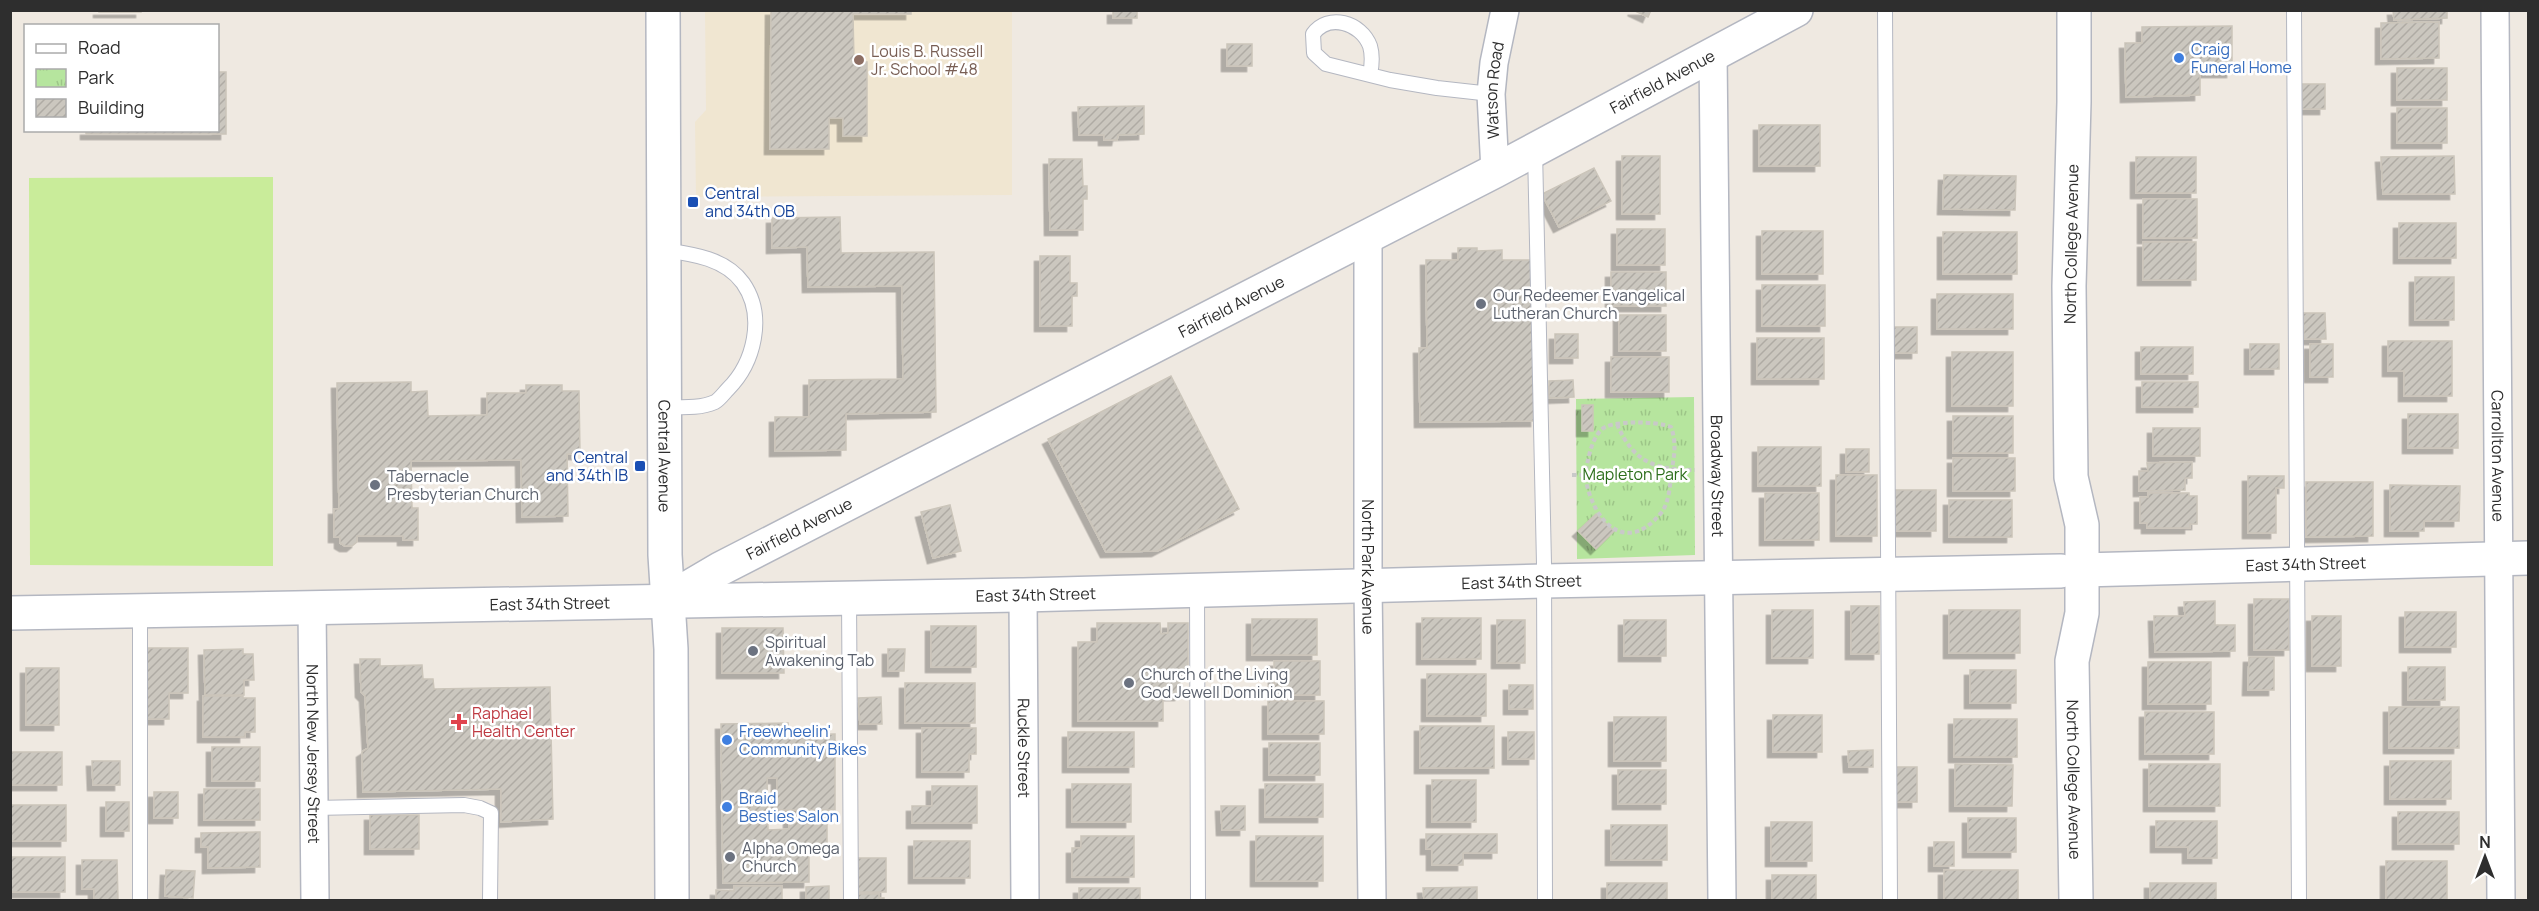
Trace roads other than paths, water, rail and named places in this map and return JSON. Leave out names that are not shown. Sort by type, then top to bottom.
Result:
[{"type":"street","name":"Central Avenue","points":[[663,10],[664,555],[670,649],[672,900]]},
{"type":"street","name":"Watson Road","points":[[1495,171],[1491,94],[1494,63],[1505,10]]},
{"type":"street","name":"Fairfield Avenue","points":[[668,600],[720,569],[1368,234],[1495,171],[1796,10]]},
{"type":"street","name":"North College Avenue","points":[[2074,10],[2069,286],[2071,477],[2082,525],[2071,570],[2082,614],[2072,661],[2076,900]]},
{"type":"street","name":"Carrollton Avenue","points":[[2495,10],[2514,558],[2501,900]]},
{"type":"street","name":"Broadway Street","points":[[1713,53],[1722,900]]},
{"type":"street","name":"North Park Avenue","points":[[1368,234],[1368,586],[1372,900]]},
{"type":"street","name":"East 34th Street","points":[[10,613],[1023,595],[2514,558]]},
{"type":"street","name":"Ruckle Street","points":[[1023,595],[1025,900]]},
{"type":"street","name":"North New Jersey Street","points":[[312,607],[315,900]]},
{"type":"lane","points":[[1885,10],[1890,900]]},
{"type":"lane","points":[[2294,10],[2299,900]]},
{"type":"lane","points":[[1370,75],[1372,55],[1369,43],[1362,35],[1349,25],[1335,20],[1319,24],[1312,34],[1314,53],[1326,64],[1370,75],[1437,88],[1491,94]]},
{"type":"lane","points":[[1535,148],[1544,581],[1545,900]]},
{"type":"lane","points":[[664,250],[693,254],[715,261],[742,282],[753,304],[755,335],[749,361],[735,382],[716,401],[694,407],[664,407]]},
{"type":"lane","points":[[1197,590],[1198,900]]},
{"type":"lane","points":[[849,598],[850,900]]},
{"type":"lane","points":[[140,610],[140,900]]},
{"type":"lane","points":[[314,808],[464,805],[491,813],[490,900]]},
{"type":"place","name":"Craig Funeral Home","points":[[2179,58]]},
{"type":"place","name":"Louis B. Russell Jr. School #48","points":[[859,60]]},
{"type":"place","name":"Central and 34th OB","points":[[693,202]]},
{"type":"place","name":"Our Redeemer Evangelical Lutheran Church","points":[[1481,304]]},
{"type":"place","name":"Central and 34th IB","points":[[640,466]]},
{"type":"place","name":"Tabernacle Presbyterian Church","points":[[375,485]]},
{"type":"place","name":"Spiritual Awakening Tab","points":[[753,651]]},
{"type":"place","name":"Church of the Living God Jewell Dominion","points":[[1129,683]]},
{"type":"place","name":"Raphael Health Center","points":[[459,722]]},
{"type":"place","name":"Freewheelin' Community Bikes","points":[[727,740]]},
{"type":"place","name":"Braid Besties Salon","points":[[727,807]]},
{"type":"place","name":"Alpha Omega Church","points":[[730,857]]},
{"type":"park label","name":"Mapleton Park","points":[[1635,474]]}]
